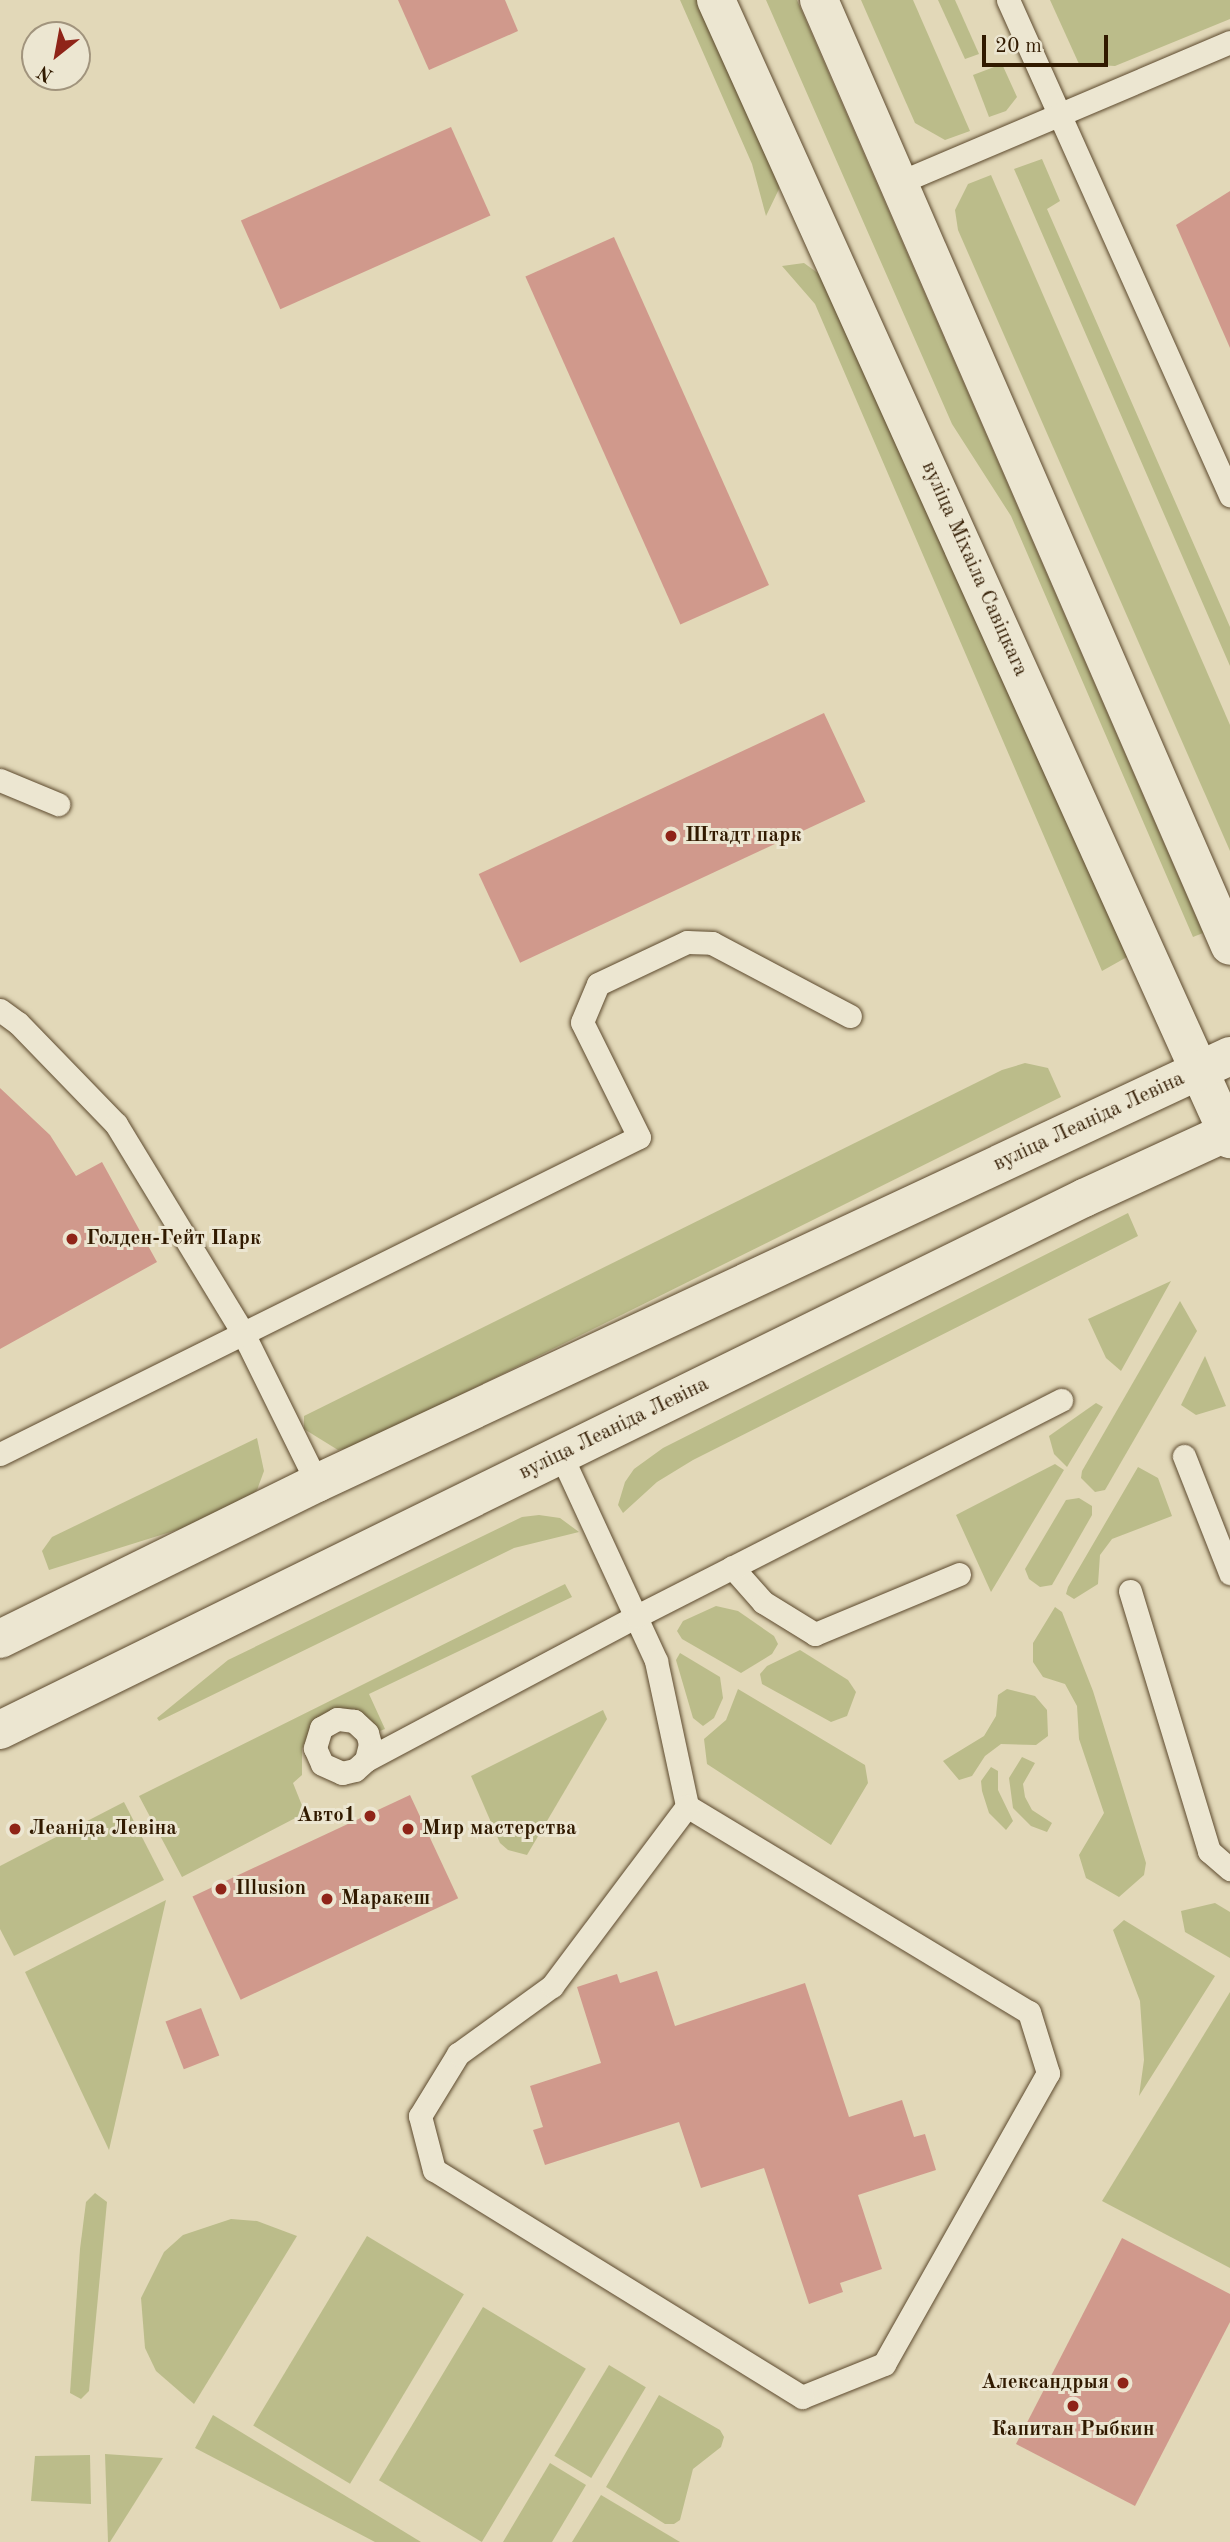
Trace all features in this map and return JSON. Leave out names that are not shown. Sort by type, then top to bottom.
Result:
[{"type":"main road","name":"вуліца Міхаіла Савіцкага","points":[[716,0],[1215,1064],[1229,1134]]},
{"type":"main road","points":[[819,0],[1230,946]]},
{"type":"main road","name":"вуліца Леаніда Левіна","points":[[0,1639],[317,1483],[1215,1064]]},
{"type":"main road","name":"вуліца Леаніда Левіна","points":[[0,1730],[1084,1198],[1229,1134]]},
{"type":"lane","points":[[1008,0],[1063,115],[1230,495]]},
{"type":"lane","points":[[898,184],[1230,42]]},
{"type":"lane","points":[[0,780],[58,804]]},
{"type":"lane","points":[[0,1454],[639,1137],[582,1021],[598,984],[688,942],[712,943],[850,1016]]},
{"type":"lane","points":[[0,1010],[18,1023],[116,1124],[243,1333],[317,1483]]},
{"type":"lane","points":[[366,1760],[637,1616],[1061,1400]]},
{"type":"lane","points":[[561,1455],[656,1661],[687,1806],[1029,2012],[1048,2073],[884,2364],[802,2397],[434,2170],[420,2116],[458,2054],[552,1986],[687,1806]]},
{"type":"lane","points":[[1184,1456],[1230,1573]]},
{"type":"lane","points":[[732,1567],[763,1602],[815,1634],[959,1574]]},
{"type":"lane","points":[[1130,1591],[1209,1851],[1230,1869]]},
{"type":"green space","points":[[680,0],[703,0],[778,169],[779,189],[766,216],[752,164]]},
{"type":"green space","points":[[766,0],[797,0],[1203,933],[1193,937],[1011,516],[952,424]]},
{"type":"green space","points":[[861,0],[913,0],[970,131],[945,140],[915,123]]},
{"type":"green space","points":[[938,0],[955,0],[979,54],[965,59]]},
{"type":"green space","points":[[1050,0],[1230,0],[1230,19],[1115,66],[1079,64]]},
{"type":"green space","points":[[1002,64],[1017,97],[1006,111],[989,117],[973,75]]},
{"type":"green space","points":[[1042,159],[1060,201],[1047,209],[1230,627],[1230,666],[1014,169]]},
{"type":"green space","points":[[991,175],[1230,725],[1230,851],[958,230],[955,210],[968,184]]},
{"type":"green space","points":[[804,263],[826,279],[1127,957],[1102,971],[815,304],[782,266]]},
{"type":"green space","points":[[1025,1063],[1048,1068],[1061,1097],[355,1447],[338,1450],[304,1429],[304,1416],[1002,1070]]},
{"type":"green space","points":[[1128,1213],[1138,1236],[693,1460],[657,1482],[623,1513],[618,1505],[625,1482],[634,1469],[663,1448]]},
{"type":"green space","points":[[1171,1281],[1121,1371],[1106,1358],[1088,1319]]},
{"type":"green space","points":[[1180,1301],[1197,1331],[1105,1490],[1095,1492],[1081,1478],[1082,1471]]},
{"type":"green space","points":[[1205,1356],[1226,1406],[1196,1415],[1181,1405]]},
{"type":"green space","points":[[1096,1403],[1103,1407],[1067,1467],[1054,1454],[1049,1436]]},
{"type":"green space","points":[[257,1438],[264,1471],[257,1490],[245,1501],[212,1519],[49,1570],[42,1551],[52,1537]]},
{"type":"green space","points":[[1055,1464],[1064,1470],[991,1592],[956,1515]]},
{"type":"green space","points":[[1138,1467],[1158,1478],[1172,1516],[1112,1539],[1100,1555],[1098,1584],[1074,1599],[1066,1594],[1068,1587]]},
{"type":"green space","points":[[1079,1498],[1092,1506],[1092,1515],[1052,1585],[1040,1587],[1029,1579],[1025,1569],[1066,1500]]},
{"type":"green space","points":[[539,1515],[560,1518],[579,1532],[514,1548],[159,1721],[157,1718],[228,1660],[522,1517]]},
{"type":"green space","points":[[565,1584],[572,1597],[369,1694],[385,1729],[377,1732],[311,1727],[302,1749],[302,1775],[293,1783],[305,1813],[182,1877],[139,1796]]},
{"type":"green space","points":[[716,1606],[738,1611],[774,1636],[778,1644],[772,1654],[741,1673],[682,1639],[677,1631],[683,1621]]},
{"type":"green space","points":[[1055,1607],[1062,1612],[1093,1691],[1146,1863],[1144,1875],[1119,1897],[1086,1878],[1079,1855],[1104,1813],[1079,1739],[1077,1706],[1065,1684],[1043,1677],[1033,1662],[1033,1643]]},
{"type":"green space","points":[[800,1650],[848,1680],[856,1692],[847,1716],[831,1722],[762,1684],[760,1674],[767,1666]]},
{"type":"green space","points":[[680,1653],[720,1677],[723,1698],[714,1718],[703,1726],[693,1718],[676,1660]]},
{"type":"green space","points":[[738,1689],[865,1765],[868,1783],[831,1845],[707,1764],[704,1739],[726,1720]]},
{"type":"green space","points":[[1007,1689],[1035,1696],[1047,1710],[1048,1736],[1036,1745],[1001,1744],[985,1756],[972,1776],[959,1780],[943,1761],[984,1736],[996,1716],[998,1695]]},
{"type":"green space","points":[[603,1710],[607,1719],[527,1855],[508,1850],[500,1843],[471,1776]]},
{"type":"green space","points":[[1022,1757],[1035,1763],[1023,1784],[1025,1797],[1032,1810],[1052,1823],[1047,1832],[1031,1826],[1013,1808],[1009,1778]]},
{"type":"green space","points":[[991,1767],[998,1771],[998,1790],[1013,1821],[1006,1830],[989,1813],[982,1791],[981,1781]]},
{"type":"green space","points":[[124,1802],[164,1880],[14,1956],[0,1929],[0,1866]]},
{"type":"green space","points":[[166,1900],[109,2150],[25,1972]]},
{"type":"green space","points":[[1215,1903],[1230,1912],[1230,1958],[1185,1932],[1181,1911]]},
{"type":"green space","points":[[1124,1920],[1215,1976],[1139,2096],[1144,2060],[1140,2001],[1113,1930]]},
{"type":"green space","points":[[1230,1992],[1230,2268],[1102,2201]]},
{"type":"green space","points":[[95,2193],[107,2202],[89,2391],[81,2399],[70,2393],[80,2249],[86,2202]]},
{"type":"green space","points":[[231,2219],[257,2221],[297,2236],[194,2404],[156,2371],[145,2348],[141,2298],[164,2252],[183,2235]]},
{"type":"green space","points":[[367,2236],[464,2294],[350,2484],[253,2425]]},
{"type":"green space","points":[[483,2307],[586,2369],[482,2542],[379,2480]]},
{"type":"green space","points":[[609,2365],[646,2387],[591,2478],[554,2456]]},
{"type":"green space","points":[[659,2395],[720,2430],[724,2437],[721,2447],[693,2469],[680,2520],[674,2524],[665,2524],[606,2487]]},
{"type":"green space","points":[[213,2415],[421,2542],[375,2542],[195,2448]]},
{"type":"green space","points":[[105,2454],[163,2458],[110,2542],[108,2542]]},
{"type":"green space","points":[[90,2455],[91,2504],[31,2501],[35,2456]]},
{"type":"green space","points":[[550,2463],[586,2485],[552,2542],[503,2542]]},
{"type":"green space","points":[[601,2495],[680,2542],[572,2542]]},
{"type":"building","points":[[398,0],[505,0],[518,31],[429,70]]},
{"type":"building","points":[[451,127],[490,216],[280,309],[241,221]]},
{"type":"building","points":[[1230,191],[1230,348],[1176,225]]},
{"type":"building","points":[[614,237],[769,585],[680,625],[525,276]]},
{"type":"building","name":"Штадт парк","points":[[824,713],[865,802],[520,963],[479,874]]},
{"type":"building","name":"Голден-Гейт Парк","points":[[0,1088],[50,1135],[76,1176],[102,1162],[157,1262],[0,1349]]},
{"type":"building","name":"Маракеш","points":[[410,1795],[458,1898],[241,2000],[192,1896]]},
{"type":"building","points":[[657,1971],[675,2026],[805,1983],[849,2117],[902,2100],[914,2137],[925,2134],[936,2170],[858,2195],[882,2269],[840,2283],[843,2292],[809,2304],[764,2168],[701,2188],[679,2122],[545,2165],[533,2130],[543,2127],[530,2086],[601,2063],[577,1987],[617,1974],[620,1983]]},
{"type":"building","points":[[201,2008],[219,2056],[184,2069],[166,2022]]},
{"type":"building","name":"Александрыя","points":[[1122,2238],[1230,2294],[1230,2322],[1135,2506],[1016,2444]]},
{"type":"place","name":"Штадт парк","points":[[671,836]]},
{"type":"place","name":"Голден-Гейт Парк","points":[[72,1239]]},
{"type":"place","name":"Авто1","points":[[370,1816]]},
{"type":"place","name":"Леаніда Левіна","points":[[15,1829]]},
{"type":"place","name":"Мир мастерства","points":[[408,1829]]},
{"type":"place","name":"Illusion","points":[[221,1889]]},
{"type":"place","name":"Маракеш","points":[[327,1899]]},
{"type":"place","name":"Александрыя","points":[[1123,2383]]},
{"type":"place","name":"Капитан Рыбкин","points":[[1073,2406]]}]
